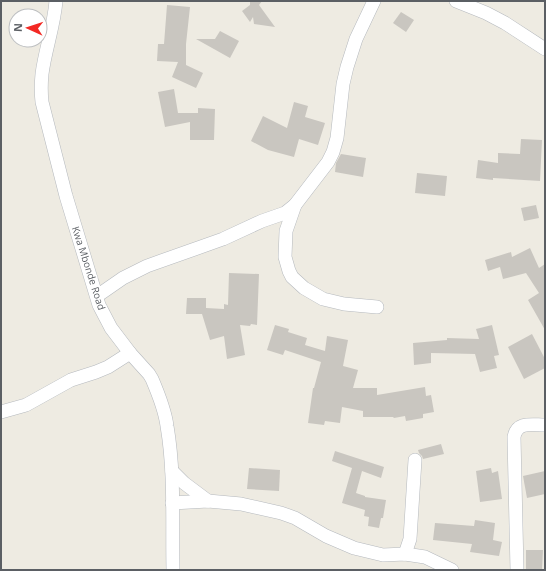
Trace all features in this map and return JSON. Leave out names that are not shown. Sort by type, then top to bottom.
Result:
[{"type":"street","name":"Kwa Mbonde Road","points":[[56,1],[53,24],[42,73],[42,102],[66,196],[99,305],[111,328],[130,353],[149,374],[155,384],[167,424],[172,472],[173,570]]},
{"type":"street","points":[[97,296],[123,278],[147,266],[223,239],[262,221],[285,214],[295,205],[328,162],[333,152],[337,138],[342,84],[356,40],[374,1]]},
{"type":"street","points":[[456,1],[479,5],[545,49]]},
{"type":"street","points":[[295,205],[285,238],[285,257],[292,277],[304,288],[323,299],[344,304],[377,307]]},
{"type":"street","points":[[1,412],[26,405],[71,380],[108,367],[130,353]]},
{"type":"street","points":[[517,570],[514,437],[516,430],[523,425],[545,425]]},
{"type":"street","points":[[405,554],[410,539],[415,460]]},
{"type":"street","points":[[172,472],[208,501]]},
{"type":"street","points":[[172,503],[208,501],[241,504],[281,513],[295,518],[326,536],[354,548],[383,555],[405,554],[425,557],[452,570]]},
{"type":"building","points":[[250,1],[262,1],[259,5],[275,27],[254,24],[253,17],[250,22],[242,11],[250,5]]},
{"type":"building","points":[[167,5],[190,7],[186,44],[186,65],[203,73],[196,88],[172,77],[178,62],[157,61],[158,44],[164,44]]},
{"type":"building","points":[[401,12],[414,20],[406,32],[393,23]]},
{"type":"building","points":[[220,31],[239,41],[230,58],[196,39],[215,39]]},
{"type":"building","points":[[174,89],[178,113],[198,113],[198,108],[215,109],[214,140],[190,140],[190,122],[165,127],[158,92]]},
{"type":"building","points":[[294,102],[308,106],[305,117],[325,123],[318,145],[299,139],[294,157],[268,150],[251,141],[263,116],[287,128]]},
{"type":"building","points":[[521,139],[542,140],[540,181],[493,178],[493,180],[476,178],[478,160],[498,163],[498,153],[520,154]]},
{"type":"building","points":[[341,154],[366,158],[363,177],[335,172],[336,163]]},
{"type":"building","points":[[417,173],[447,176],[445,196],[415,193]]},
{"type":"building","points":[[536,205],[539,218],[524,221],[521,208]]},
{"type":"building","points":[[530,248],[539,268],[545,264],[545,330],[528,300],[539,293],[526,273],[503,279],[500,267],[488,271],[485,260],[511,252],[512,257]]},
{"type":"building","points":[[229,273],[259,274],[257,325],[240,325],[245,355],[227,359],[224,336],[210,340],[202,314],[186,314],[187,298],[206,298],[206,308],[224,309],[224,304],[228,305]]},
{"type":"building","points":[[275,325],[289,329],[288,332],[307,338],[305,345],[325,351],[327,336],[348,340],[343,366],[358,370],[353,388],[377,388],[377,395],[425,387],[426,396],[431,395],[434,412],[423,414],[423,418],[406,421],[405,416],[394,418],[363,417],[363,411],[342,407],[340,423],[325,421],[324,425],[308,423],[313,388],[321,362],[285,350],[283,355],[267,350]]},
{"type":"building","points":[[492,325],[499,355],[494,356],[497,368],[480,372],[475,354],[431,353],[431,363],[414,365],[413,343],[447,340],[447,338],[479,339],[476,329]]},
{"type":"building","points":[[532,334],[545,359],[545,368],[524,379],[508,347]]},
{"type":"building","points":[[441,444],[444,454],[423,459],[418,450]]},
{"type":"building","points":[[335,451],[384,467],[381,478],[362,471],[356,493],[365,497],[386,500],[383,518],[381,518],[379,528],[368,526],[369,517],[364,516],[365,510],[342,503],[352,468],[332,461]]},
{"type":"building","points":[[249,468],[280,470],[279,491],[247,489]]},
{"type":"building","points":[[491,468],[492,473],[498,471],[502,499],[480,502],[476,471]]},
{"type":"building","points":[[545,471],[545,494],[527,498],[523,476]]},
{"type":"building","points":[[475,520],[495,523],[493,540],[502,542],[499,556],[470,552],[472,544],[433,540],[435,523],[474,526]]},
{"type":"building","points":[[526,550],[543,550],[542,570],[526,570]]}]
